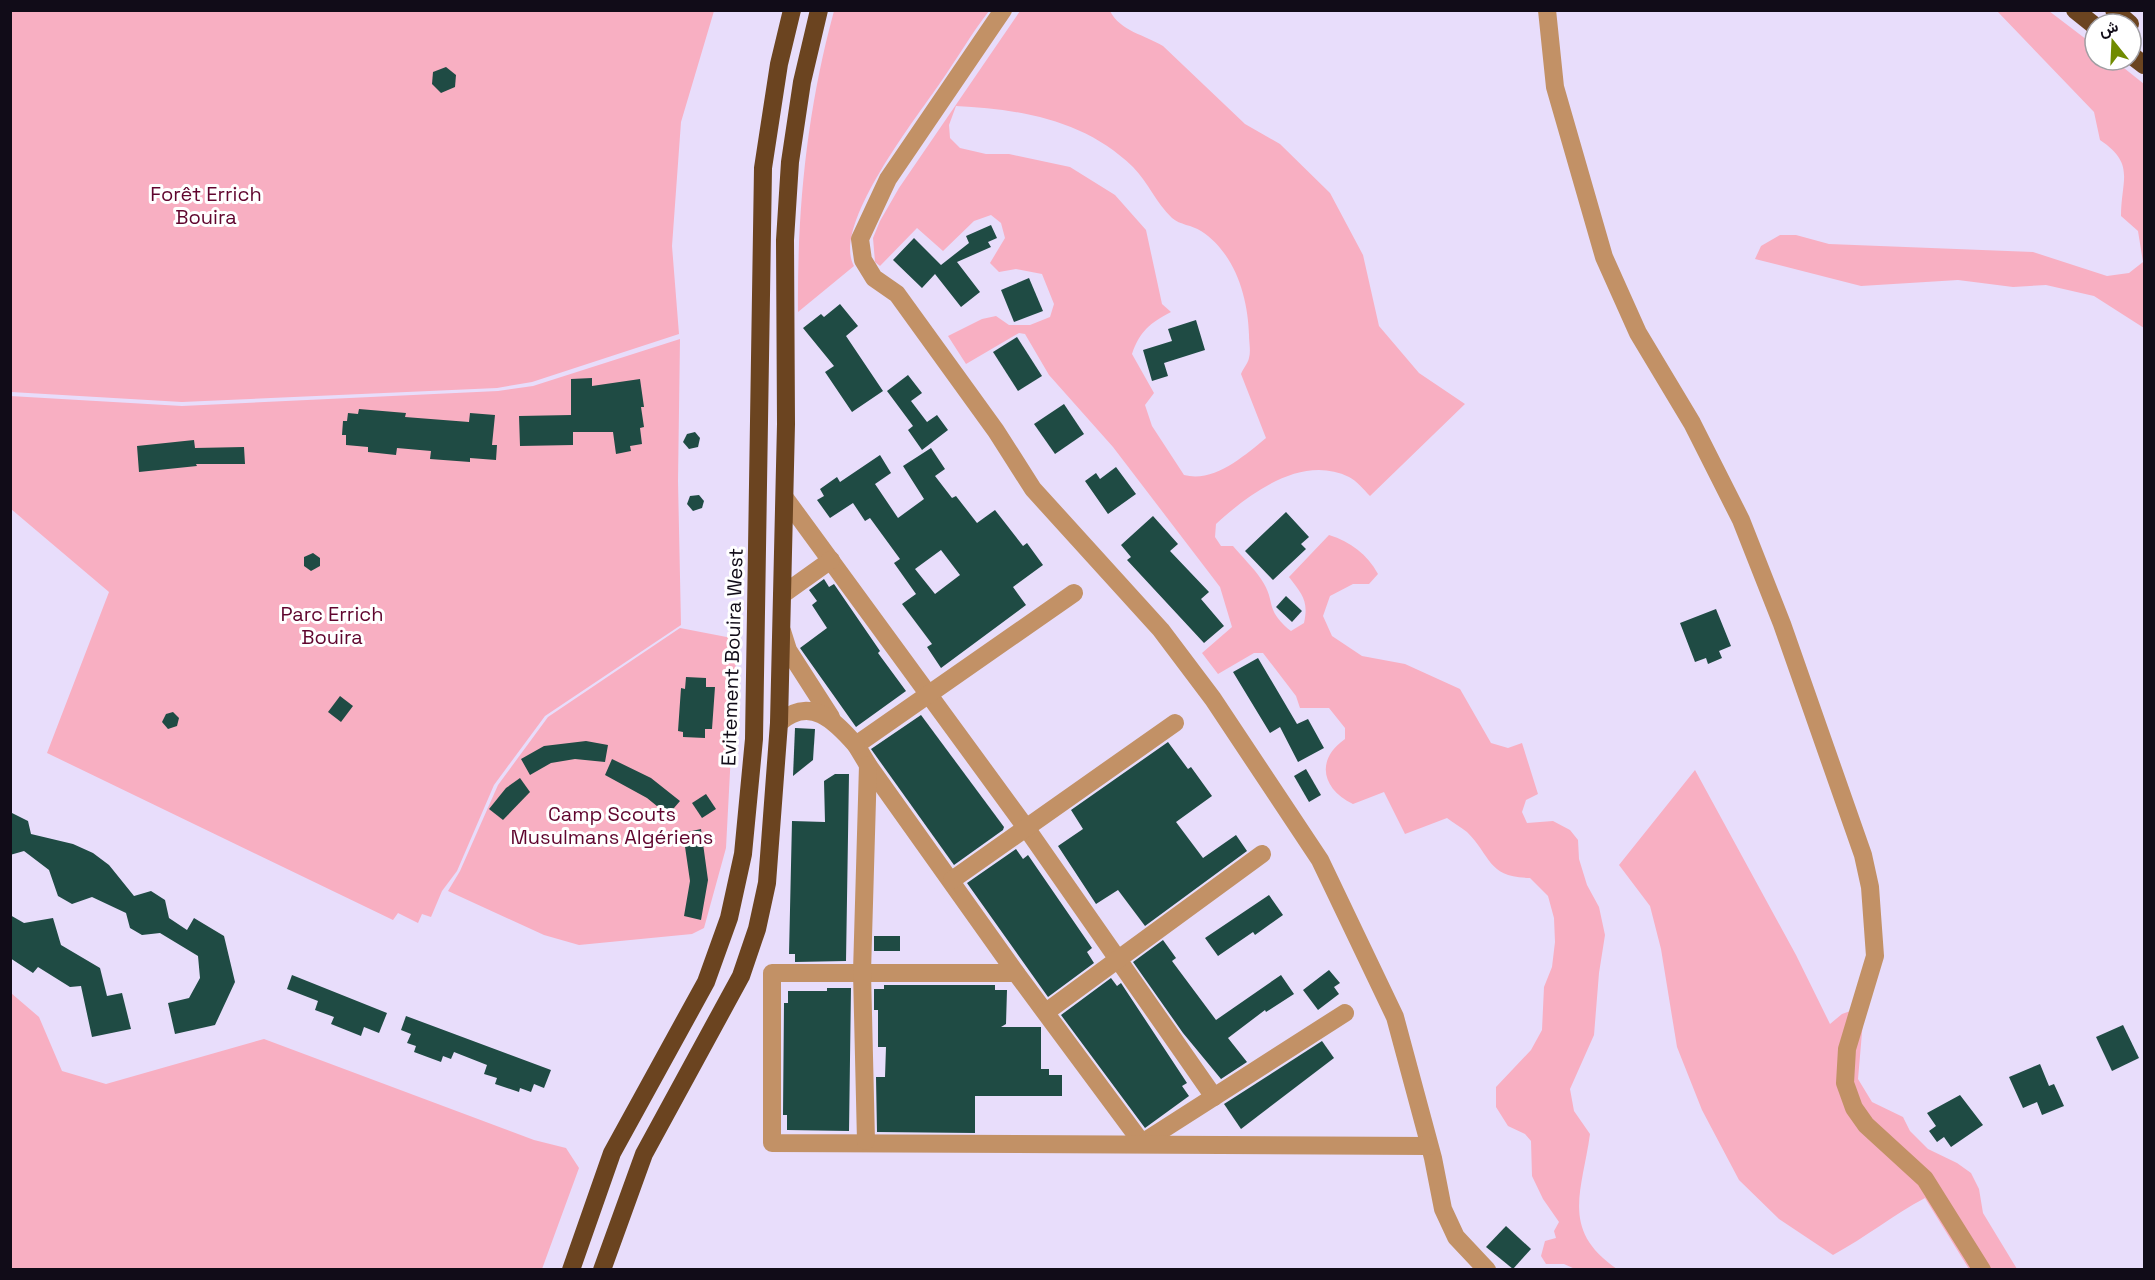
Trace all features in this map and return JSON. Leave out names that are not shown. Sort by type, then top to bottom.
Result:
[{"type":"highway","name":"Evitement Bouira West","points":[[571,1269],[612,1153],[706,982],[729,918],[743,854],[754,740],[763,168],[779,64],[792,10]]},
{"type":"highway","points":[[602,1269],[644,1154],[741,976],[757,929],[767,883],[779,723],[785,498],[785,240],[790,162],[802,82],[819,10]]},
{"type":"street","points":[[1003,10],[888,179],[860,239],[862,260],[874,278],[897,294],[996,431],[1033,489],[1161,630],[1213,699],[1280,796],[1320,860],[1395,1017],[1430,1146],[1443,1209],[1456,1237],[1487,1269]]},
{"type":"street","points":[[1546,10],[1555,87],[1604,257],[1638,333],[1692,423],[1742,520],[1782,624],[1863,855],[1870,887],[1875,956],[1846,1049],[1845,1083],[1854,1108],[1866,1125],[1926,1179],[1982,1269]]},
{"type":"street","points":[[785,498],[1027,829],[1116,960],[1214,1097]]},
{"type":"street","points":[[782,595],[831,560]]},
{"type":"street","points":[[856,745],[1074,593]]},
{"type":"street","points":[[781,628],[788,650],[831,717],[856,745],[1016,973],[1142,1143]]},
{"type":"street","points":[[779,723],[798,710],[831,717]]},
{"type":"street","points":[[952,880],[1175,723]]},
{"type":"street","points":[[866,1141],[862,972],[868,765]]},
{"type":"street","points":[[1046,1012],[1262,854]]},
{"type":"street","points":[[1016,973],[772,973],[772,1143],[866,1141],[1430,1146]]},
{"type":"street","points":[[1142,1143],[1345,1013]]},
{"type":"green space","name":"Forêt Errich Bouira","points":[[10,11],[714,11],[681,122],[672,246],[679,334],[532,382],[497,388],[182,402],[11,392]]},
{"type":"green space","points":[[834,11],[989,11],[897,145],[865,199],[855,225],[850,248],[854,266],[798,312],[799,235],[810,123]]},
{"type":"green space","points":[[1020,11],[1110,11],[1114,18],[1126,28],[1163,46],[1245,124],[1280,144],[1330,193],[1363,255],[1379,326],[1419,373],[1465,404],[1370,496],[1349,477],[1331,471],[1313,470],[1295,474],[1278,480],[1245,500],[1216,524],[1215,537],[1221,546],[1233,546],[1255,570],[1266,587],[1273,611],[1291,631],[1304,623],[1306,609],[1301,593],[1289,577],[1329,535],[1358,550],[1369,560],[1378,574],[1369,584],[1353,584],[1330,596],[1323,616],[1332,636],[1362,656],[1405,664],[1460,689],[1491,743],[1508,748],[1522,743],[1538,794],[1526,800],[1522,812],[1527,823],[1553,821],[1570,830],[1578,840],[1579,859],[1587,885],[1599,907],[1605,935],[1599,973],[1594,1035],[1570,1089],[1574,1111],[1590,1134],[1579,1209],[1581,1224],[1588,1240],[1599,1254],[1617,1269],[1575,1269],[1564,1264],[1546,1264],[1541,1256],[1545,1241],[1556,1238],[1554,1231],[1559,1222],[1543,1199],[1532,1176],[1531,1141],[1525,1134],[1508,1126],[1496,1107],[1496,1087],[1531,1050],[1542,1030],[1544,987],[1552,967],[1555,942],[1554,918],[1548,896],[1530,878],[1516,877],[1498,870],[1467,832],[1447,818],[1405,834],[1384,792],[1353,804],[1343,798],[1329,782],[1326,765],[1335,747],[1345,739],[1345,728],[1329,708],[1300,708],[1296,696],[1263,653],[1254,653],[1218,674],[1202,653],[1232,627],[1220,587],[1113,447],[1049,375],[1025,334],[1019,333],[966,364],[948,336],[982,319],[996,316],[1009,325],[1030,325],[1050,317],[1054,304],[1042,274],[1016,269],[999,272],[990,263],[1005,238],[1001,223],[991,215],[974,221],[943,251],[917,228],[880,266],[875,262],[873,238],[899,188]],"holes":[[[956,106],[1004,110],[1050,120],[1094,138],[1133,167],[1172,218],[1201,231],[1223,251],[1237,277],[1246,306],[1250,352],[1241,374],[1266,438],[1238,460],[1217,472],[1206,475],[1184,475],[1152,426],[1145,405],[1154,393],[1132,354],[1147,328],[1171,312],[1162,304],[1146,230],[1115,195],[1070,167],[1009,154],[986,154],[960,148],[950,138],[949,125]]]},
{"type":"green space","points":[[1997,11],[2049,11],[2083,37],[2083,72],[2129,72],[2144,84],[2144,328],[2094,296],[2046,285],[2013,287],[1958,280],[1861,286],[1755,259],[1761,246],[1780,235],[1796,235],[1829,244],[2033,252],[2107,276],[2129,273],[2143,262],[2138,231],[2121,216],[2124,182],[2122,165],[2111,149],[2100,140],[2094,112]]},
{"type":"green space","name":"Parc Errich Bouira","points":[[680,339],[678,481],[681,625],[545,716],[494,785],[457,871],[442,891],[431,917],[422,914],[418,923],[398,913],[393,920],[47,753],[109,592],[11,509],[10,396],[182,406],[498,391],[533,386]]},
{"type":"green space","name":"Camp Scouts Musulmans Algériens","points":[[680,628],[737,639],[726,848],[704,928],[692,934],[579,945],[544,935],[448,891],[460,871],[498,785],[548,717]]},
{"type":"green space","points":[[1695,770],[1796,955],[1830,1024],[1842,1014],[1853,1010],[1863,1021],[1858,1079],[1872,1102],[1903,1117],[1910,1131],[1928,1149],[1957,1163],[1971,1173],[1979,1189],[1983,1213],[2017,1269],[1969,1269],[1925,1198],[1833,1255],[1779,1219],[1739,1180],[1702,1110],[1677,1047],[1661,949],[1650,906],[1619,865]]},
{"type":"green space","points":[[11,993],[39,1017],[62,1071],[106,1084],[264,1039],[534,1140],[566,1148],[579,1168],[542,1269],[11,1269]]},
{"type":"building","points":[[446,67],[456,75],[455,87],[441,93],[432,84],[433,72]]},
{"type":"building","points":[[991,225],[997,238],[988,242],[991,247],[957,262],[980,292],[961,307],[935,274],[922,288],[893,260],[914,238],[941,265],[969,243],[966,236]]},
{"type":"building","points":[[1029,278],[1043,311],[1014,322],[1001,290]]},
{"type":"building","points":[[840,304],[858,326],[846,336],[883,391],[852,412],[825,372],[834,366],[803,328],[821,314],[824,317]]},
{"type":"building","points":[[1196,320],[1205,350],[1164,363],[1168,376],[1152,381],[1143,350],[1172,341],[1168,329]]},
{"type":"building","points":[[1017,337],[1042,376],[1018,391],[993,352]]},
{"type":"building","points":[[908,375],[922,393],[911,401],[927,422],[937,415],[948,430],[922,450],[908,430],[913,426],[887,391]]},
{"type":"building","points":[[592,378],[592,386],[640,379],[644,407],[641,407],[644,427],[640,428],[642,444],[630,446],[631,451],[616,454],[613,432],[573,432],[573,445],[520,446],[519,416],[571,415],[571,379]]},
{"type":"building","points":[[1064,404],[1084,434],[1055,454],[1034,424]]},
{"type":"building","points":[[359,409],[406,413],[405,417],[469,422],[470,413],[495,415],[492,445],[497,445],[496,460],[470,458],[470,462],[430,459],[431,451],[397,448],[396,455],[368,452],[368,447],[346,445],[346,435],[342,435],[343,421],[347,421],[348,413],[358,414]]},
{"type":"building","points":[[695,432],[700,438],[698,447],[689,449],[683,442],[687,434]]},
{"type":"building","points":[[194,440],[195,448],[244,447],[245,464],[196,464],[197,466],[139,472],[137,446]]},
{"type":"building","points":[[931,448],[945,469],[935,476],[952,498],[956,496],[977,523],[995,510],[1023,546],[1027,543],[1043,565],[1013,587],[1026,605],[941,668],[927,647],[932,644],[902,604],[916,594],[894,563],[900,559],[870,518],[865,521],[853,503],[830,518],[817,500],[824,496],[820,489],[837,477],[840,482],[880,455],[891,473],[875,484],[898,518],[924,499],[903,466]],"holes":[[[941,550],[960,575],[935,594],[915,569]]]},
{"type":"building","points":[[1116,467],[1136,494],[1108,514],[1085,481],[1096,473],[1100,479]]},
{"type":"building","points":[[699,495],[704,501],[702,508],[693,511],[687,504],[690,496]]},
{"type":"building","points":[[1286,512],[1309,537],[1301,544],[1306,549],[1273,580],[1245,551]]},
{"type":"building","points":[[1153,516],[1178,544],[1170,551],[1209,592],[1201,599],[1224,626],[1204,643],[1127,560],[1131,557],[1121,545]]},
{"type":"building","points":[[313,553],[320,558],[320,566],[311,571],[304,566],[304,557]]},
{"type":"building","points":[[824,579],[829,587],[834,584],[880,651],[878,653],[906,691],[856,727],[800,648],[827,628],[812,605],[817,601],[809,590]]},
{"type":"building","points":[[1286,596],[1302,611],[1292,622],[1276,607]]},
{"type":"building","points":[[1716,609],[1731,646],[1719,651],[1722,658],[1708,664],[1706,658],[1695,662],[1680,623]]},
{"type":"building","points":[[1258,658],[1297,724],[1308,719],[1324,748],[1298,762],[1280,727],[1270,733],[1233,672]]},
{"type":"building","points":[[686,677],[706,678],[706,687],[715,687],[712,729],[705,729],[705,738],[683,737],[683,732],[678,731],[681,688],[685,689]]},
{"type":"building","points":[[340,696],[353,706],[341,722],[328,712]]},
{"type":"building","points":[[173,712],[179,718],[177,726],[168,729],[162,722],[166,714]]},
{"type":"building","points":[[921,715],[1004,827],[954,865],[871,749]]},
{"type":"building","points":[[795,728],[815,729],[813,760],[793,776]]},
{"type":"building","points":[[586,741],[608,745],[605,762],[575,759],[551,763],[530,775],[521,759],[544,746]]},
{"type":"building","points":[[1168,742],[1188,769],[1191,767],[1212,796],[1176,822],[1203,858],[1236,835],[1247,851],[1145,926],[1118,890],[1096,904],[1058,846],[1083,829],[1071,810]]},
{"type":"building","points":[[612,759],[651,778],[680,801],[668,815],[647,798],[605,775]]},
{"type":"building","points":[[1306,769],[1321,795],[1309,802],[1294,776]]},
{"type":"building","points":[[835,774],[849,774],[846,961],[795,962],[795,954],[789,954],[792,821],[825,822],[824,781]]},
{"type":"building","points":[[520,778],[530,792],[503,820],[489,809],[506,788]]},
{"type":"building","points":[[706,794],[716,809],[702,818],[692,803]]},
{"type":"building","points":[[10,812],[28,821],[31,834],[73,844],[93,853],[109,865],[134,896],[151,891],[165,900],[169,918],[187,930],[194,918],[224,936],[235,982],[215,1025],[175,1034],[168,1003],[189,998],[200,978],[198,956],[160,933],[142,935],[130,928],[126,913],[92,897],[72,904],[58,896],[49,870],[24,851],[10,855]]},
{"type":"building","points":[[701,829],[708,880],[701,920],[684,916],[690,881],[683,833]]},
{"type":"building","points":[[1016,849],[1023,859],[1028,855],[1092,948],[1087,952],[1094,963],[1048,997],[967,883]]},
{"type":"building","points":[[1269,895],[1283,915],[1255,935],[1253,932],[1218,956],[1205,938]]},
{"type":"building","points":[[10,915],[24,923],[53,918],[61,945],[100,968],[107,996],[122,993],[131,1029],[92,1037],[81,986],[70,987],[38,967],[33,973],[10,958]]},
{"type":"building","points":[[874,936],[900,936],[900,951],[874,951]]},
{"type":"building","points":[[1163,940],[1176,958],[1172,961],[1216,1020],[1281,975],[1294,994],[1266,1012],[1265,1010],[1228,1038],[1247,1062],[1221,1079],[1183,1033],[1133,962]]},
{"type":"building","points":[[1329,970],[1340,983],[1334,987],[1339,994],[1318,1010],[1303,990]]},
{"type":"building","points":[[292,975],[387,1013],[379,1033],[364,1027],[361,1036],[331,1024],[334,1017],[315,1010],[318,1001],[287,989]]},
{"type":"building","points":[[1111,978],[1117,986],[1121,983],[1187,1083],[1182,1086],[1189,1096],[1145,1128],[1061,1015]]},
{"type":"building","points":[[884,985],[995,985],[995,990],[1007,990],[1006,1024],[1001,1027],[1041,1027],[1041,1069],[1049,1069],[1049,1075],[1062,1075],[1062,1096],[975,1096],[975,1133],[877,1132],[876,1077],[885,1077],[886,1047],[878,1047],[878,1010],[874,1010],[874,989],[884,989]]},
{"type":"building","points":[[827,988],[851,988],[849,1131],[787,1130],[787,1115],[783,1115],[784,1003],[788,1003],[788,991],[827,991]]},
{"type":"building","points":[[406,1016],[551,1070],[544,1088],[534,1084],[531,1092],[520,1088],[519,1092],[495,1084],[497,1078],[484,1074],[487,1065],[454,1052],[451,1059],[443,1056],[441,1062],[414,1052],[416,1046],[407,1043],[411,1034],[401,1030]]},
{"type":"building","points":[[2123,1025],[2139,1058],[2112,1071],[2096,1037]]},
{"type":"building","points":[[1322,1041],[1334,1058],[1241,1129],[1224,1104]]},
{"type":"building","points":[[2040,1064],[2049,1086],[2054,1084],[2064,1106],[2042,1115],[2037,1102],[2023,1108],[2009,1077]]},
{"type":"building","points":[[1960,1095],[1983,1125],[1951,1147],[1944,1137],[1937,1142],[1929,1131],[1936,1126],[1927,1113]]},
{"type":"building","points":[[1506,1226],[1531,1249],[1513,1269],[1486,1247]]}]
